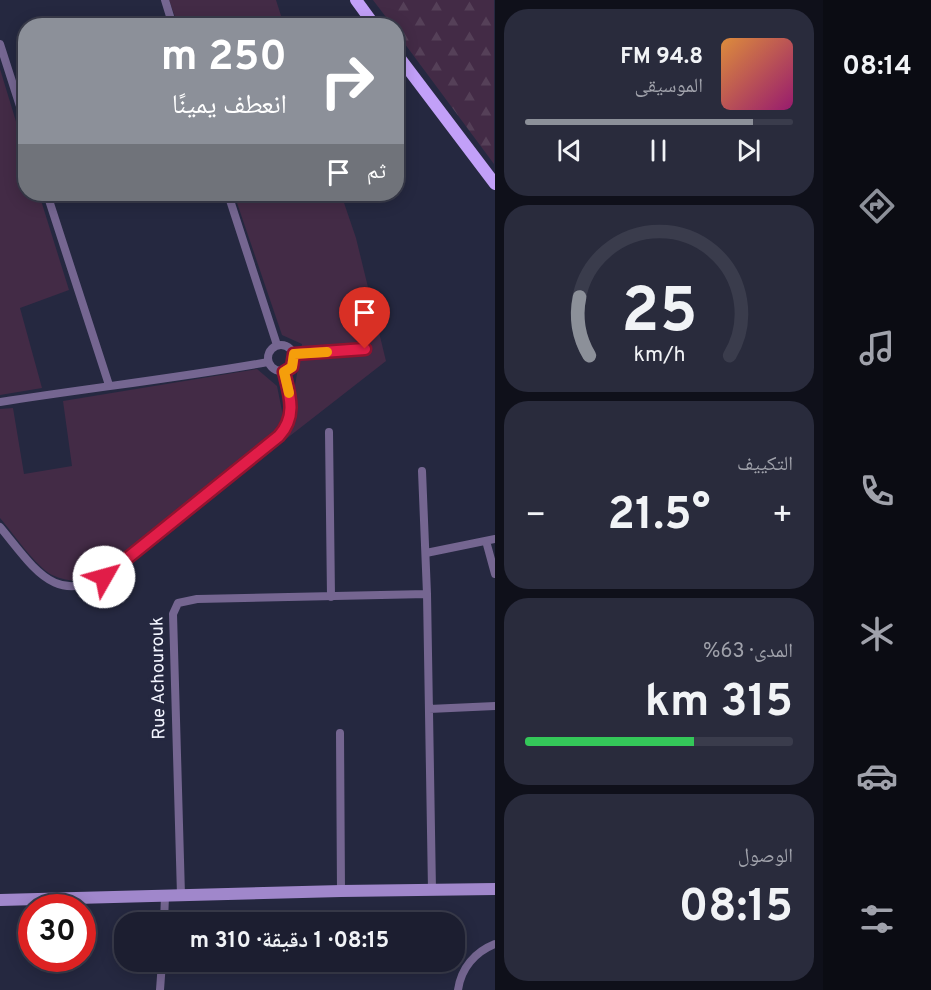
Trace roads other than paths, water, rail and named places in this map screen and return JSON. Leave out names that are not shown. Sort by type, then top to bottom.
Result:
[{"type":"main road","points":[[356,0],[369,18]]},
{"type":"main road","points":[[404,64],[495,184]]},
{"type":"street","points":[[165,0],[171,18]]},
{"type":"street","points":[[0,44],[18,100]]},
{"type":"street","points":[[49,201],[109,385]]},
{"type":"street","points":[[230,201],[277,345]]},
{"type":"street","points":[[277,345],[289,347],[294,354],[292,367],[284,372],[273,370],[268,362],[270,351],[277,345]]},
{"type":"street","points":[[294,354],[365,349]]},
{"type":"street","points":[[0,402],[268,362]]},
{"type":"street","points":[[0,528],[48,580],[73,586],[96,582],[279,436],[289,422],[291,414],[284,372]]},
{"type":"street","points":[[329,432],[331,597]]},
{"type":"street","points":[[422,471],[427,594],[432,890]]},
{"type":"street","points":[[426,553],[490,540],[495,574]]},
{"type":"street","name":"Rue Achourouk","points":[[181,896],[173,614],[175,607],[181,601],[197,599],[427,594]]},
{"type":"street","points":[[429,709],[495,706]]},
{"type":"street","points":[[340,732],[341,891]]},
{"type":"street","points":[[0,900],[495,889]]},
{"type":"street","points":[[164,912],[165,896]]},
{"type":"street","points":[[458,990],[461,977],[470,962],[482,950],[495,944]]},
{"type":"street","points":[[160,990],[161,972]]}]
